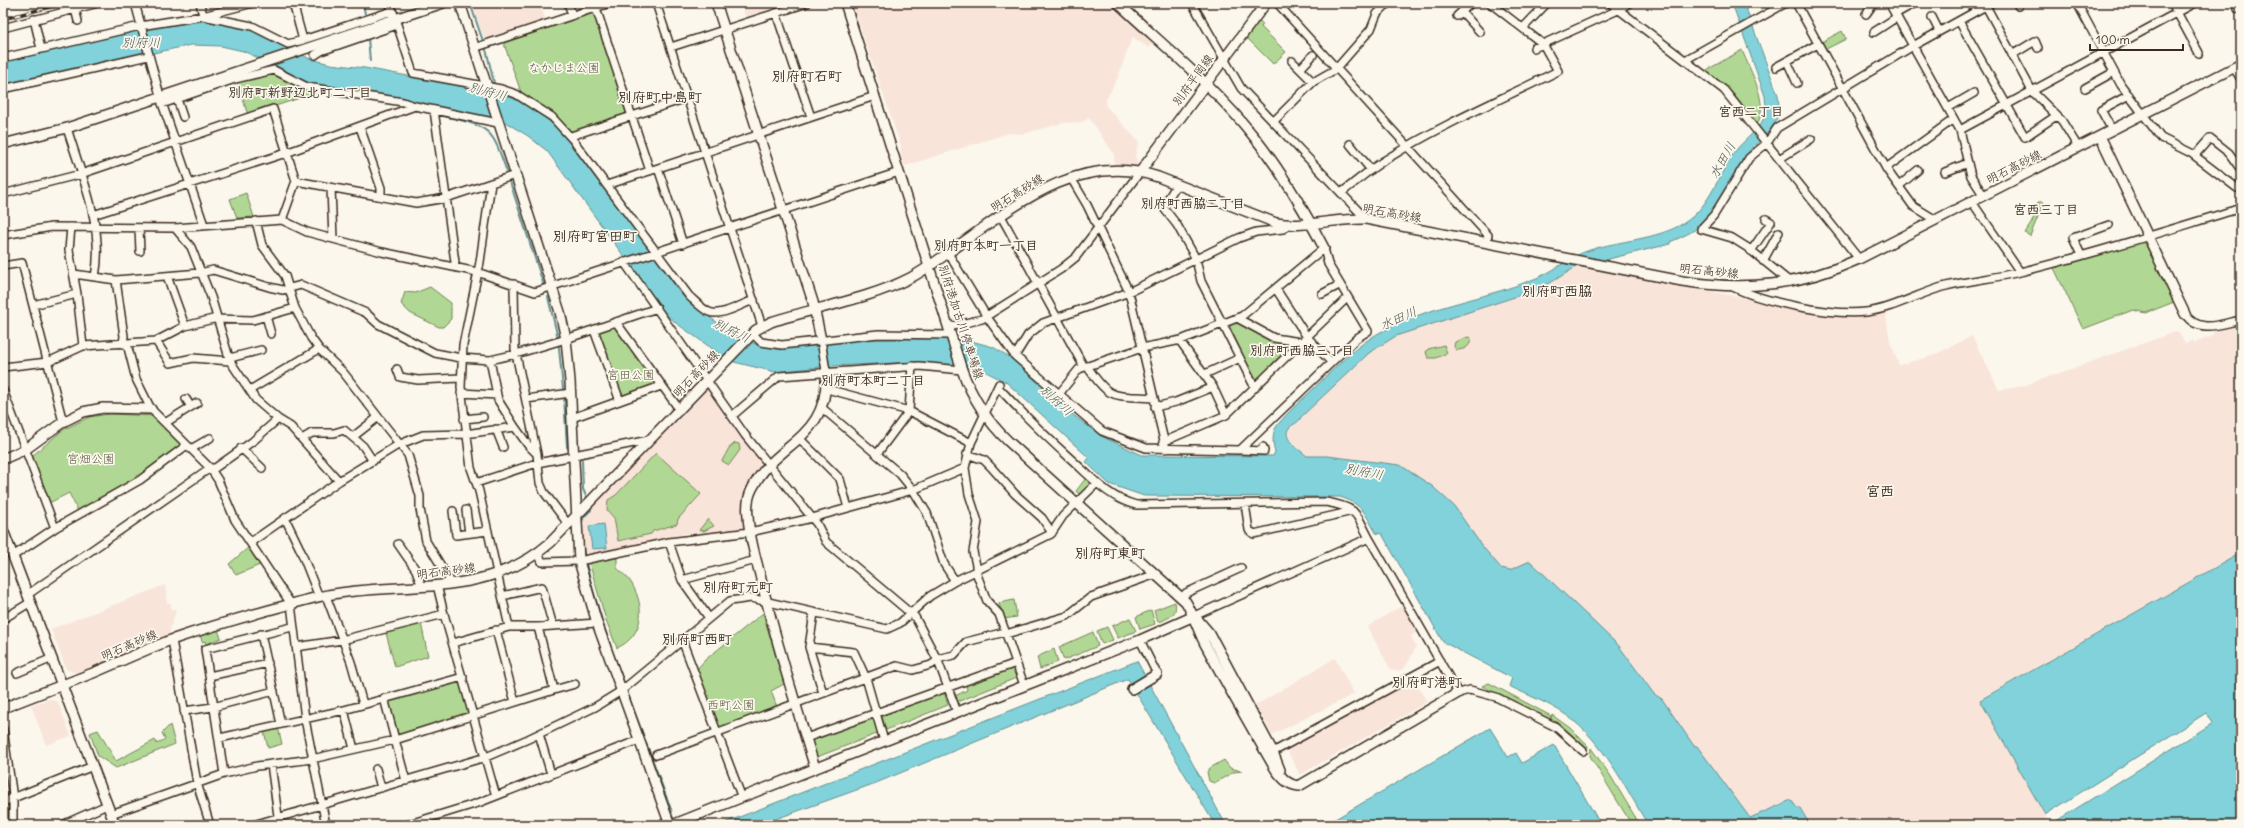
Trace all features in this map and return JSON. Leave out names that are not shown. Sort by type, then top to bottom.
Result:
[{"type":"street","points":[[3,28],[98,3]]},
{"type":"street","points":[[135,3],[161,101],[204,225]]},
{"type":"street","points":[[200,3],[203,16]]},
{"type":"street","points":[[3,58],[140,26],[203,16],[253,3]]},
{"type":"street","points":[[293,3],[303,40]]},
{"type":"street","points":[[390,3],[413,73],[511,92],[535,105],[552,117],[570,136],[608,185],[682,289],[708,312],[721,312],[754,300]]},
{"type":"street","points":[[3,144],[67,128],[161,101],[395,18],[443,3]]},
{"type":"street","points":[[460,3],[486,87],[552,286],[566,339],[571,392],[579,561],[597,622],[621,691],[671,825],[1140,640],[1369,538]]},
{"type":"street","points":[[568,3],[572,15]]},
{"type":"street","points":[[474,48],[610,3]]},
{"type":"street","points":[[656,3],[762,326]]},
{"type":"street","points":[[716,3],[816,309],[826,371],[827,389],[822,408],[800,439],[768,467],[752,490],[748,503],[750,532],[766,602],[815,768]]},
{"type":"street","points":[[671,47],[807,3]]},
{"type":"street","name":"別府港加古川停車場線","points":[[845,3],[962,370],[971,391],[984,413],[1004,438],[1182,598],[1194,616],[1202,639],[1244,707]]},
{"type":"street","points":[[1118,3],[1206,84],[1255,137],[1311,222],[1324,248],[1328,264],[1368,331],[1357,338],[1331,362],[1240,450]]},
{"type":"street","points":[[1192,3],[1241,88],[1366,220]]},
{"type":"street","name":"別府平岡線","points":[[1140,172],[1266,3]]},
{"type":"street","points":[[1277,3],[1488,235],[1486,243]]},
{"type":"street","points":[[1273,122],[1313,82],[1336,69],[1371,29],[1377,14],[1388,3]]},
{"type":"street","points":[[1471,3],[1459,14],[1477,24],[1480,32]]},
{"type":"street","points":[[1341,193],[1371,170],[1408,146],[1466,115],[1558,72],[1549,50],[1490,3]]},
{"type":"street","points":[[1523,28],[1547,3]]},
{"type":"street","points":[[1610,3],[1724,90],[1859,259]]},
{"type":"street","points":[[1534,48],[1618,10],[1629,3]]},
{"type":"street","points":[[1685,60],[1786,3]]},
{"type":"street","points":[[1796,3],[1886,168],[1913,206],[1936,220]]},
{"type":"street","points":[[1866,14],[1874,3]]},
{"type":"street","points":[[1889,3],[1960,130],[1971,176],[1984,196]]},
{"type":"street","points":[[1874,32],[1915,3]]},
{"type":"street","points":[[2077,3],[2114,72],[2142,114],[2161,138],[2195,155],[2237,188]]},
{"type":"street","points":[[2172,3],[2199,53]]},
{"type":"street","points":[[1960,130],[2196,3]]},
{"type":"street","points":[[1790,282],[1732,238],[1701,228],[1714,215],[1749,158],[1767,143],[1778,128],[1913,46],[1989,4],[2012,55],[2032,91],[2056,116],[2078,147]]},
{"type":"street","points":[[596,8],[650,171]]},
{"type":"street","points":[[75,9],[78,22]]},
{"type":"street","points":[[776,13],[811,117]]},
{"type":"street","points":[[203,16],[252,26],[288,44],[395,18]]},
{"type":"street","points":[[1932,17],[1939,31]]},
{"type":"street","points":[[315,55],[395,18]]},
{"type":"street","points":[[34,20],[41,49]]},
{"type":"street","points":[[1959,20],[2025,137],[2056,116]]},
{"type":"street","points":[[2012,55],[2035,41],[2038,48]]},
{"type":"street","points":[[1776,67],[1818,44]]},
{"type":"street","points":[[1300,69],[1313,55]]},
{"type":"street","points":[[3,89],[148,56]]},
{"type":"street","points":[[1292,61],[1313,82]]},
{"type":"street","points":[[1787,61],[1797,83]]},
{"type":"street","points":[[2238,66],[2241,79]]},
{"type":"street","name":"明石高砂線","points":[[3,708],[172,640],[291,604],[323,596],[480,580],[498,574],[538,553],[568,524],[751,334],[762,326],[884,289],[912,277],[1044,189],[1072,178],[1108,171],[1140,172],[1177,184],[1266,220],[1288,225],[1311,222],[1366,220],[1682,282],[1733,287],[1767,286],[1814,277],[1859,259],[2238,66]]},
{"type":"street","points":[[176,95],[274,70],[307,87],[368,96],[498,123]]},
{"type":"street","points":[[2085,88],[2114,72]]},
{"type":"street","points":[[1948,108],[1974,93]]},
{"type":"street","points":[[176,95],[183,117]]},
{"type":"street","points":[[2112,130],[2101,110],[2129,95]]},
{"type":"street","points":[[608,185],[875,96]]},
{"type":"street","points":[[570,136],[687,98]]},
{"type":"street","points":[[93,215],[190,182],[286,153],[415,106]]},
{"type":"street","points":[[3,194],[81,174],[273,109],[296,181],[282,220]]},
{"type":"street","points":[[434,110],[454,267]]},
{"type":"street","points":[[1886,168],[1954,119]]},
{"type":"street","points":[[360,127],[381,188],[381,196]]},
{"type":"street","points":[[67,128],[96,227],[98,256],[95,277]]},
{"type":"street","points":[[2100,136],[2189,321],[2205,327],[2241,320]]},
{"type":"street","points":[[2195,155],[2210,138],[2229,153],[2239,167]]},
{"type":"street","points":[[1779,159],[1811,139]]},
{"type":"street","points":[[1350,144],[1352,152],[1371,170]]},
{"type":"street","points":[[1945,172],[1968,163]]},
{"type":"street","points":[[658,168],[683,244]]},
{"type":"street","points":[[1899,186],[1918,170]]},
{"type":"street","points":[[3,235],[52,227],[175,228],[282,220],[307,232],[477,272],[535,292],[899,172]]},
{"type":"street","points":[[751,334],[761,342],[782,345],[878,334],[950,331],[987,317],[1076,257],[1140,172]]},
{"type":"street","points":[[296,181],[416,203],[446,198],[516,175]]},
{"type":"street","points":[[1072,178],[1099,228],[1128,292],[1166,449]]},
{"type":"street","points":[[491,183],[480,262],[461,358],[461,378],[465,434],[471,468],[488,531],[509,627]]},
{"type":"street","points":[[1177,184],[1163,207],[1177,225],[1196,259],[1201,281],[1255,388]]},
{"type":"street","points":[[331,188],[333,239]]},
{"type":"street","points":[[1972,202],[2020,272]]},
{"type":"street","points":[[1733,287],[1748,295],[1802,306],[1834,312],[1866,312],[1878,310],[1945,286],[2020,272],[2148,237],[2241,208]]},
{"type":"street","points":[[1002,216],[1085,367],[1099,384],[1110,394],[1153,398]]},
{"type":"street","points":[[256,221],[262,245],[285,276],[295,308],[319,349],[343,372],[398,445],[408,455],[420,494],[420,509],[426,540],[452,584]]},
{"type":"street","points":[[1751,251],[1766,224]]},
{"type":"street","points":[[1015,356],[1028,335],[1043,323],[1128,292],[1239,238],[1256,232],[1283,230],[1288,225]]},
{"type":"street","points":[[2081,255],[2073,238],[2109,225]]},
{"type":"street","points":[[71,227],[69,250],[77,294],[83,346]]},
{"type":"street","points":[[139,228],[140,251]]},
{"type":"street","points":[[175,228],[191,247],[218,318],[230,359],[256,400],[278,419],[292,427],[339,481]]},
{"type":"street","points":[[1763,261],[1779,232]]},
{"type":"street","points":[[1059,394],[1079,369],[1142,348],[1180,340],[1237,318],[1276,289],[1324,248]]},
{"type":"street","points":[[948,253],[987,317],[1015,356],[1079,413],[1102,431],[1146,448],[1264,451],[1264,447]]},
{"type":"street","points":[[624,262],[768,467],[812,518],[832,549],[911,614],[924,633],[938,661],[957,712]]},
{"type":"street","points":[[3,266],[22,263],[63,422]]},
{"type":"street","points":[[74,274],[116,280],[200,273],[213,270],[269,287],[289,289],[301,285],[366,313],[378,324],[435,353],[461,358],[490,360],[566,339],[656,308]]},
{"type":"street","points":[[167,276],[185,326]]},
{"type":"street","points":[[116,280],[125,344],[136,380],[151,409],[210,468],[218,480],[235,520],[291,604],[292,627],[305,719],[326,825]]},
{"type":"street","points":[[514,284],[516,354],[538,463],[540,483],[544,492],[568,524]]},
{"type":"street","points":[[1322,294],[1340,285]]},
{"type":"street","points":[[1276,289],[1304,340],[1331,362]]},
{"type":"street","points":[[33,305],[77,294]]},
{"type":"street","points":[[1164,442],[1226,415],[1347,298]]},
{"type":"street","points":[[3,367],[48,362],[83,346],[156,341],[185,326],[218,318],[253,320],[295,308]]},
{"type":"street","points":[[266,316],[271,334]]},
{"type":"street","points":[[1237,318],[1274,338],[1304,340]]},
{"type":"street","points":[[616,322],[679,409]]},
{"type":"street","points":[[594,330],[620,401]]},
{"type":"street","points":[[1180,340],[1213,387],[1226,415]]},
{"type":"street","points":[[156,341],[170,363],[199,358],[230,359],[261,350]]},
{"type":"street","points":[[250,390],[319,349]]},
{"type":"street","points":[[1205,374],[1240,358]]},
{"type":"street","points":[[490,360],[500,405],[536,454]]},
{"type":"street","points":[[732,416],[770,382],[779,376],[826,371],[912,366],[933,366],[962,370]]},
{"type":"street","points":[[877,454],[909,411],[912,366]]},
{"type":"street","points":[[397,369],[400,377],[418,380],[461,378]]},
{"type":"street","points":[[1024,685],[999,614],[987,601],[976,572],[976,565],[972,552],[978,522],[969,494],[965,468],[970,443],[999,385],[1036,428],[1109,494],[1124,502],[1136,505],[1326,502],[1342,505],[1353,511],[1358,515],[1369,538],[1458,693]]},
{"type":"street","points":[[572,418],[661,386]]},
{"type":"street","points":[[1155,407],[1176,402],[1213,387]]},
{"type":"street","points":[[827,389],[909,411],[970,443]]},
{"type":"street","points":[[3,390],[55,528]]},
{"type":"street","points":[[526,399],[571,392]]},
{"type":"street","points":[[462,393],[497,395]]},
{"type":"street","points":[[165,423],[194,405],[186,399]]},
{"type":"street","points":[[3,459],[26,450],[63,422],[93,410],[115,408],[151,409]]},
{"type":"street","points":[[822,408],[900,474],[913,490],[927,513],[944,564],[954,582]]},
{"type":"street","points":[[464,419],[483,417]]},
{"type":"street","points":[[354,436],[377,418]]},
{"type":"street","points":[[3,620],[29,598],[210,468],[215,468],[241,448],[253,441],[278,419]]},
{"type":"street","points":[[251,542],[339,481],[398,445],[423,435],[465,434],[515,427]]},
{"type":"street","points":[[496,429],[503,447]]},
{"type":"street","points":[[302,439],[312,433],[334,433],[344,430],[354,436],[373,460]]},
{"type":"street","points":[[13,556],[55,528],[140,480],[189,447],[210,438]]},
{"type":"street","points":[[800,439],[840,479],[848,508]]},
{"type":"street","points":[[476,483],[538,463],[649,440]]},
{"type":"street","points":[[241,448],[262,468]]},
{"type":"street","points":[[967,454],[984,460],[991,466],[1014,494],[1042,518],[1052,532]]},
{"type":"street","points":[[538,553],[542,562],[579,561],[669,542],[750,532],[812,518],[913,490],[965,468]]},
{"type":"street","points":[[253,825],[278,816],[406,781],[486,757],[539,734],[595,707],[621,691],[730,601],[751,598],[888,629],[900,623],[930,596],[954,582],[1052,532],[1064,516],[1097,483]]},
{"type":"street","points":[[1245,504],[1250,530],[1254,534],[1353,511]]},
{"type":"street","points":[[466,510],[469,534]]},
{"type":"street","points":[[454,511],[456,535],[488,531]]},
{"type":"street","points":[[285,518],[323,596],[342,640],[351,662],[363,704]]},
{"type":"street","points":[[3,530],[50,659],[115,825]]},
{"type":"street","points":[[669,542],[682,580],[709,618]]},
{"type":"street","points":[[398,544],[416,570],[422,587]]},
{"type":"street","points":[[682,580],[756,560]]},
{"type":"street","points":[[1182,598],[1186,593],[1241,568]]},
{"type":"street","points":[[656,755],[897,666],[913,670],[931,665],[954,655],[966,642],[1067,616],[1090,597],[1156,574]]},
{"type":"street","points":[[437,585],[496,796]]},
{"type":"street","points":[[502,596],[542,587],[553,626]]},
{"type":"street","points":[[814,613],[809,647],[823,693]]},
{"type":"street","points":[[296,647],[342,640],[444,614]]},
{"type":"street","points":[[453,643],[509,627],[538,627],[597,622]]},
{"type":"street","points":[[224,774],[220,738],[213,707],[205,648],[292,627]]},
{"type":"street","points":[[538,627],[554,690]]},
{"type":"street","points":[[496,630],[515,702]]},
{"type":"street","points":[[261,634],[282,724]]},
{"type":"street","points":[[172,640],[196,783],[210,825]]},
{"type":"street","points":[[682,640],[742,798]]},
{"type":"street","points":[[1132,689],[1158,674],[1140,640]]},
{"type":"street","points":[[809,647],[854,652],[866,678],[884,741]]},
{"type":"street","points":[[17,673],[50,659]]},
{"type":"street","points":[[1273,752],[1440,661]]},
{"type":"street","points":[[209,676],[268,663]]},
{"type":"street","points":[[806,738],[1016,663]]},
{"type":"street","points":[[220,738],[344,710],[463,677]]},
{"type":"street","points":[[62,825],[224,774],[271,764],[312,758],[395,740],[574,684]]},
{"type":"street","points":[[1244,707],[1276,770],[1283,779],[1291,785],[1299,786],[1458,693],[1470,690],[1496,697],[1556,727],[1583,751]]},
{"type":"street","points":[[184,711],[213,707],[274,691]]},
{"type":"street","points":[[384,698],[406,781]]},
{"type":"street","points":[[1244,707],[1273,752],[1283,779]]},
{"type":"street","points":[[344,710],[354,749]]},
{"type":"street","points":[[3,729],[12,798],[13,825]]},
{"type":"street","points":[[539,734],[551,774]]},
{"type":"street","points":[[406,825],[496,796],[639,740]]},
{"type":"street","points":[[271,764],[278,816]]},
{"type":"street","points":[[3,802],[92,766]]},
{"type":"street","points":[[376,769],[381,788]]},
{"type":"shaded area","points":[[471,3],[491,3],[493,8],[507,3],[540,3],[546,21],[483,42],[484,38]]},
{"type":"shaded area","points":[[741,3],[797,3],[746,19]]},
{"type":"shaded area","points":[[852,3],[1110,3],[1153,42],[1149,48],[1132,37],[1118,77],[1105,102],[1106,106],[1139,142],[1135,157],[1139,166],[1114,166],[1114,154],[1089,118],[1083,122],[1063,123],[1023,134],[1009,133],[905,166],[901,156],[901,146]]},
{"type":"shaded area","points":[[1576,267],[1834,314],[1891,308],[1886,316],[1890,341],[1899,365],[1932,356],[1972,336],[1999,390],[2023,386],[2178,331],[2185,344],[2193,340],[2195,343],[2212,336],[2215,329],[2241,325],[2241,553],[1980,699],[2045,815],[2047,822],[2041,825],[1810,825],[1800,808],[1797,809],[1791,800],[1750,818],[1697,746],[1694,747],[1662,699],[1654,694],[1619,646],[1510,570],[1501,568],[1482,546],[1348,459],[1327,456],[1307,456],[1289,439],[1287,434],[1289,429],[1300,420],[1301,417],[1369,353],[1396,336],[1542,288]]},
{"type":"shaded area","points":[[705,388],[710,388],[763,465],[743,510],[744,529],[683,534],[614,553],[586,555],[583,534],[584,519],[597,501]]},
{"type":"shaded area","points":[[165,585],[167,603],[171,603],[171,610],[176,610],[168,637],[77,674],[66,669],[51,629]]},
{"type":"shaded area","points":[[1403,605],[1419,631],[1411,636],[1416,647],[1405,668],[1398,671],[1391,670],[1367,627]]},
{"type":"shaded area","points":[[1335,658],[1354,694],[1272,735],[1256,705]]},
{"type":"shaded area","points":[[1412,676],[1427,702],[1300,775],[1284,744]]},
{"type":"shaded area","points":[[50,699],[58,702],[71,736],[46,745],[31,705]]},
{"type":"green space","name":"なかじま公園","points":[[590,12],[595,15],[626,112],[624,115],[573,133],[521,92],[503,41]]},
{"type":"green space","points":[[1258,20],[1263,24],[1261,27],[1286,52],[1273,64],[1248,39],[1239,46]]},
{"type":"green space","points":[[1842,31],[1846,39],[1824,50],[1820,43]]},
{"type":"green space","points":[[1742,50],[1754,77],[1760,97],[1760,116],[1757,124],[1731,91],[1705,71]]},
{"type":"green space","points":[[274,73],[293,84],[310,90],[309,95],[248,115],[237,81]]},
{"type":"green space","points":[[246,193],[254,217],[237,218],[230,199]]},
{"type":"green space","points":[[2038,202],[2044,202],[2030,236],[2025,233],[2032,222]]},
{"type":"green space","points":[[2142,242],[2146,245],[2174,302],[2146,313],[2133,310],[2083,329],[2054,268]]},
{"type":"green space","points":[[430,287],[451,303],[451,319],[443,327],[439,327],[410,313],[401,304],[405,292],[415,293]]},
{"type":"green space","points":[[1239,320],[1296,344],[1257,381],[1253,380],[1230,327],[1231,324]]},
{"type":"green space","name":"宮田公園","points":[[613,325],[616,326],[655,381],[654,385],[624,395],[621,393],[599,334],[601,329]]},
{"type":"green space","points":[[1468,337],[1471,338],[1470,344],[1464,349],[1456,350],[1454,346],[1455,342]]},
{"type":"green space","points":[[1444,345],[1447,353],[1436,358],[1428,358],[1426,352],[1428,349]]},
{"type":"green space","name":"宮畑公園","points":[[110,414],[155,416],[182,444],[139,477],[78,511],[69,493],[49,503],[32,456],[63,430],[89,417]]},
{"type":"green space","points":[[735,443],[739,444],[740,450],[729,465],[722,461],[729,448]]},
{"type":"green space","points":[[656,453],[701,494],[678,519],[677,524],[653,531],[651,534],[618,541],[614,518],[607,510],[608,500],[616,495]]},
{"type":"green space","points":[[1086,478],[1090,482],[1090,486],[1080,495],[1076,491]]},
{"type":"green space","points":[[708,519],[714,526],[704,531],[699,530]]},
{"type":"green space","points":[[249,547],[262,564],[236,575],[229,564]]},
{"type":"green space","points":[[617,558],[617,568],[632,584],[636,593],[639,603],[640,621],[632,636],[626,643],[617,648],[606,620],[589,562]]},
{"type":"green space","points":[[1014,600],[1017,617],[1003,619],[999,603]]},
{"type":"green space","points":[[1175,602],[1176,606],[1174,613],[1158,622],[1154,610]]},
{"type":"green space","points":[[1151,610],[1155,624],[1140,629],[1136,617]]},
{"type":"green space","name":"西町公園","points":[[763,613],[784,684],[771,691],[777,707],[721,728],[718,726],[696,670],[705,660]]},
{"type":"green space","points":[[1130,618],[1136,631],[1118,638],[1112,626]]},
{"type":"green space","points":[[421,623],[428,656],[395,667],[386,633]]},
{"type":"green space","points":[[1107,627],[1113,640],[1102,644],[1097,631]]},
{"type":"green space","points":[[218,630],[221,638],[206,644],[205,641],[202,642],[200,634]]},
{"type":"green space","points":[[1093,632],[1098,646],[1064,660],[1059,647]]},
{"type":"green space","points":[[1054,649],[1058,662],[1040,669],[1037,657]]},
{"type":"green space","points":[[1012,667],[1016,678],[957,702],[955,696],[967,690],[966,684]]},
{"type":"green space","points":[[462,678],[471,714],[396,738],[386,700]]},
{"type":"green space","points":[[1489,683],[1551,716],[1549,721],[1482,686]]},
{"type":"green space","points":[[944,692],[948,705],[886,730],[882,716]]},
{"type":"green space","points":[[1552,715],[1570,728],[1588,746],[1587,754],[1564,729],[1550,722]]},
{"type":"green space","points":[[874,717],[879,733],[817,757],[811,741]]},
{"type":"green space","points":[[170,725],[175,744],[116,768],[98,756],[90,733],[98,730],[116,761],[155,740],[157,744],[165,739],[162,733]]},
{"type":"green space","points":[[278,727],[282,744],[268,748],[264,731]]},
{"type":"green space","points":[[1591,748],[1610,775],[1640,825],[1632,825],[1590,756]]},
{"type":"green space","points":[[1224,760],[1230,768],[1242,771],[1234,772],[1214,783],[1209,781],[1207,772],[1210,768]]},
{"type":"water","name":"別府川","points":[[1732,3],[1744,3],[1778,95],[1779,105],[1777,119],[1772,127],[1745,157],[1720,204],[1705,222],[1691,232],[1670,242],[1670,244],[1576,267],[1542,288],[1396,336],[1369,353],[1301,417],[1299,421],[1289,428],[1287,436],[1292,444],[1307,456],[1327,456],[1400,465],[1432,486],[1454,506],[1482,546],[1501,568],[1510,570],[1530,561],[1619,646],[1654,694],[1662,699],[1694,746],[1697,746],[1750,818],[1791,800],[1797,808],[1800,808],[1810,825],[1648,825],[1613,766],[1592,738],[1579,726],[1566,715],[1538,699],[1509,686],[1512,678],[1443,642],[1382,534],[1376,533],[1362,510],[1347,500],[1340,497],[1144,496],[1109,484],[1086,462],[1089,458],[1006,382],[978,368],[918,362],[830,366],[775,372],[734,362],[721,355],[676,323],[666,314],[547,151],[528,136],[505,122],[392,97],[314,87],[243,51],[221,46],[191,45],[3,85],[3,62],[139,29],[199,20],[247,28],[272,37],[308,58],[330,64],[365,68],[505,94],[535,110],[558,128],[650,249],[680,293],[693,306],[737,336],[760,346],[776,347],[876,339],[944,338],[968,340],[993,347],[1011,358],[1072,414],[1101,436],[1142,455],[1273,456],[1275,452],[1273,440],[1274,432],[1281,421],[1346,358],[1377,334],[1406,320],[1425,313],[1539,277],[1576,256],[1590,250],[1673,229],[1693,216],[1708,199],[1736,150],[1758,128],[1766,112],[1765,96]]},
{"type":"water","points":[[604,524],[607,548],[592,549],[589,526]]},
{"type":"water","points":[[2241,553],[2241,825],[2052,825],[2213,723],[2206,713],[2045,815],[1980,700]]},
{"type":"water","points":[[1137,661],[1226,825],[1215,825],[1128,679],[876,783],[759,825],[719,825]]},
{"type":"water","points":[[1490,728],[1508,757],[1516,753],[1522,763],[1554,745],[1601,825],[1325,825]]},
{"type":"waterway","points":[[363,3],[365,14]]},
{"type":"waterway","name":"別府川","points":[[470,3],[487,53],[494,83]]},
{"type":"waterway","points":[[368,38],[370,61]]},
{"type":"waterway","points":[[445,116],[473,124],[482,128],[488,133],[494,139],[508,175]]},
{"type":"waterway","points":[[509,179],[544,286]]},
{"type":"waterway","points":[[548,297],[558,338],[563,389]]},
{"type":"waterway","points":[[564,396],[567,447],[570,450]]},
{"type":"waterway","points":[[578,457],[582,460],[583,489],[588,501]]},
{"type":"waterway","points":[[590,507],[591,510],[583,519],[581,532],[584,551],[596,601],[625,685]]},
{"type":"waterway","points":[[626,689],[672,812]]},
{"type":"railway","points":[[3,19],[65,3]]},
{"type":"district","name":"別府町石町","points":[[807,76]]},
{"type":"district","name":"別府町新野辺北町二丁目","points":[[300,92]]},
{"type":"district","name":"別府町中島町","points":[[660,97]]},
{"type":"district","name":"宮西二丁目","points":[[1751,111]]},
{"type":"district","name":"別府町西脇二丁目","points":[[1193,203]]},
{"type":"district","name":"宮西三丁目","points":[[2046,209]]},
{"type":"district","name":"別府町宮田町","points":[[595,236]]},
{"type":"district","name":"別府町本町一丁目","points":[[986,245]]},
{"type":"district","name":"別府町西脇","points":[[1557,291]]},
{"type":"district","name":"別府町西脇三丁目","points":[[1302,350]]},
{"type":"district","name":"別府町本町二丁目","points":[[873,380]]},
{"type":"district","name":"宮西","points":[[1880,491]]},
{"type":"district","name":"別府町東町","points":[[1110,553]]},
{"type":"district","name":"別府町元町","points":[[738,587]]},
{"type":"district","name":"別府町西町","points":[[697,639]]},
{"type":"district","name":"別府町港町","points":[[1427,682]]},
{"type":"water label","name":"水田川","points":[[1722,160]]},
{"type":"water label","name":"水田川","points":[[1398,318]]}]
